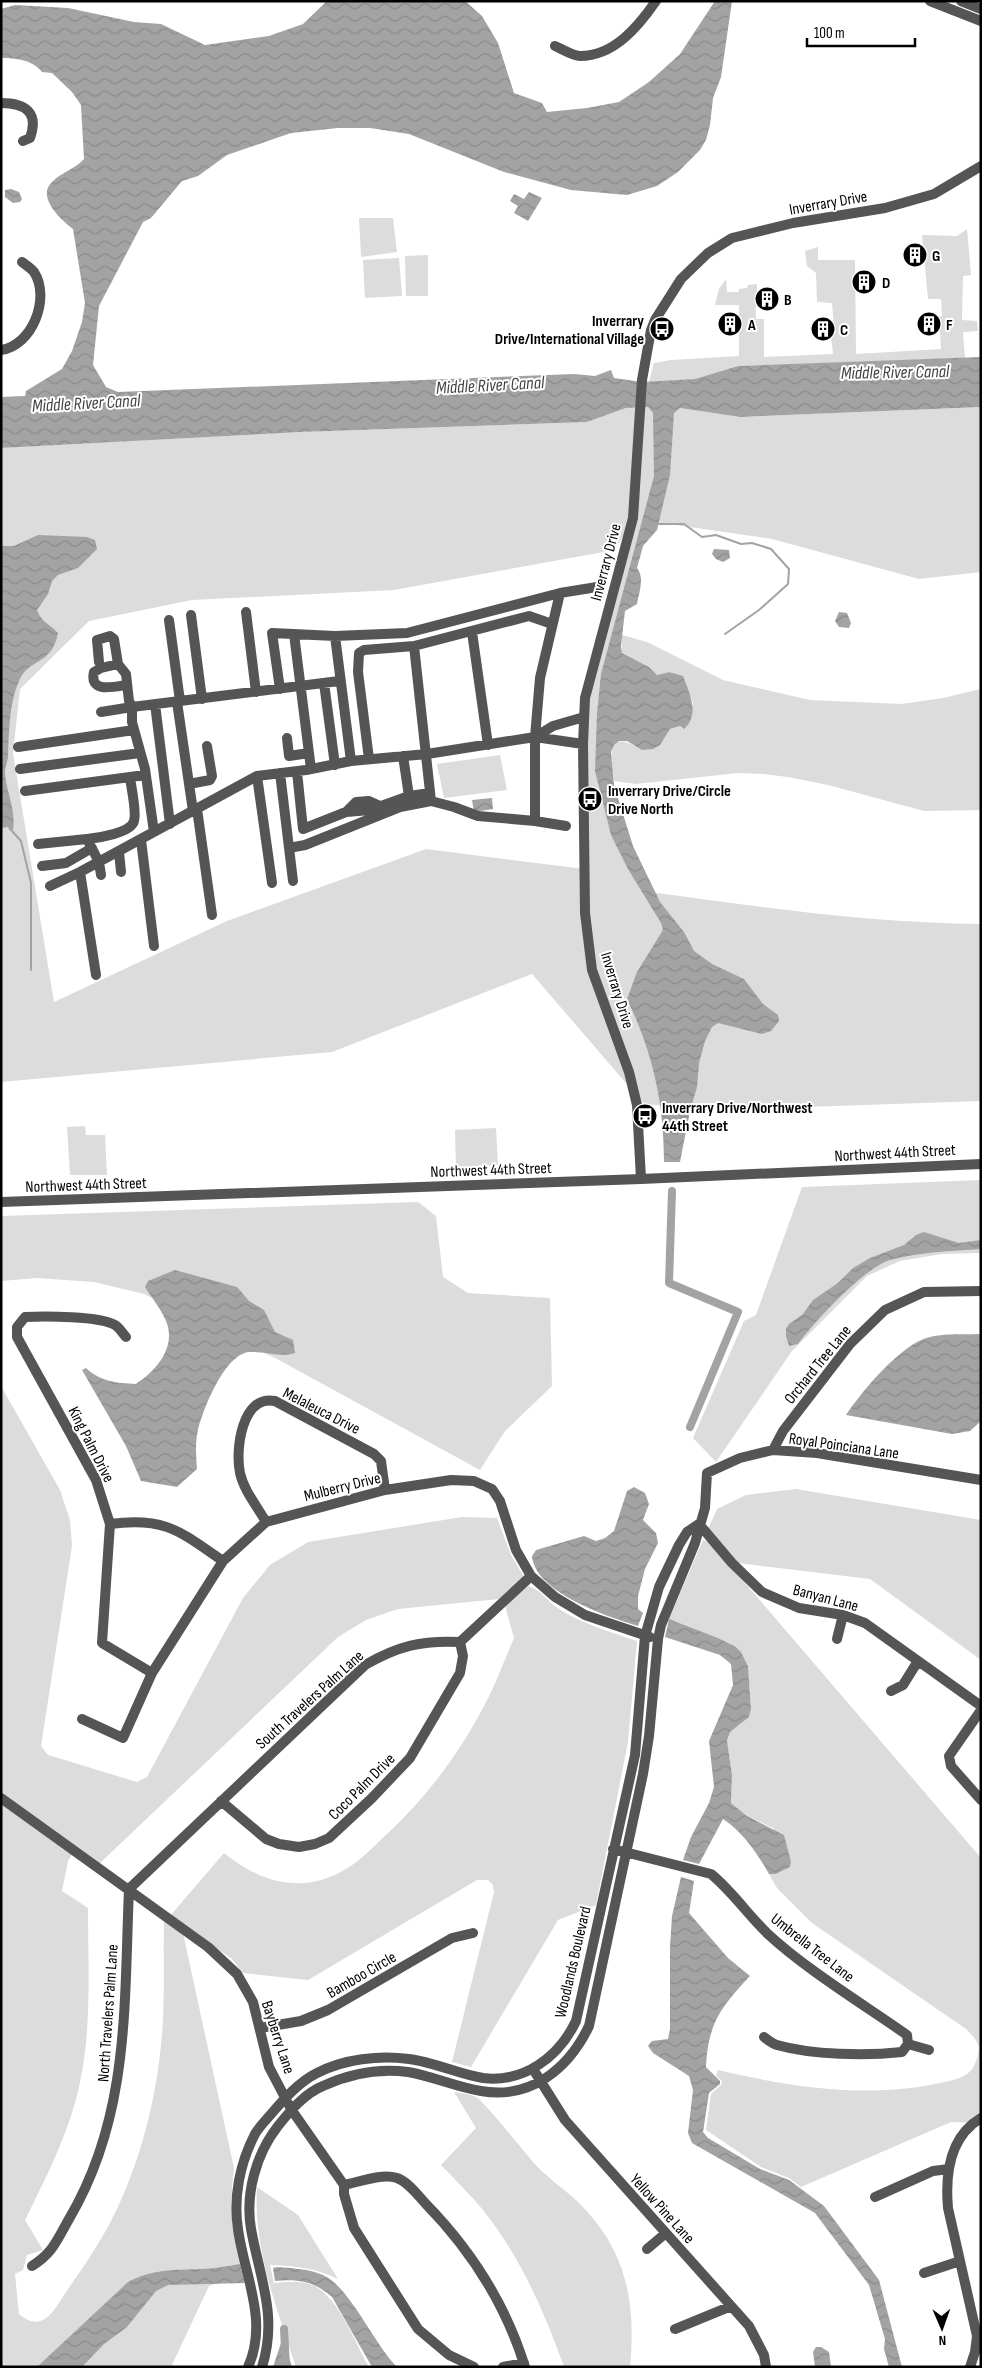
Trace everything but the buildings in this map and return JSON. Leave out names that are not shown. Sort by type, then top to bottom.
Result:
[{"type":"street","points":[[555,46],[579,56],[606,50],[624,39],[656,1]]},
{"type":"street","points":[[930,1],[981,21]]},
{"type":"street","points":[[961,1],[981,9]]},
{"type":"street","points":[[1,103],[25,107],[33,116],[34,127],[30,138],[23,141]]},
{"type":"street","name":"Inverrary Drive","points":[[641,1179],[637,1105],[629,1072],[592,970],[586,922],[583,744],[585,698],[633,518],[642,380],[651,330],[681,279],[708,254],[732,238],[793,223],[885,208],[934,194],[981,166]]},
{"type":"street","points":[[1,350],[18,343],[37,318],[40,290],[34,272],[22,262]]},
{"type":"street","name":"Inverrary Drive","points":[[334,636],[407,633],[560,593],[597,587]]},
{"type":"street","points":[[535,820],[535,736],[540,678],[560,593]]},
{"type":"street","points":[[246,612],[256,692]]},
{"type":"street","points":[[192,615],[202,699]]},
{"type":"street","points":[[369,759],[358,672],[359,653],[364,650],[414,646],[529,616],[552,624]]},
{"type":"street","points":[[169,620],[189,784],[212,915]]},
{"type":"street","points":[[472,632],[488,745]]},
{"type":"street","points":[[280,689],[272,633],[334,636],[351,761]]},
{"type":"street","points":[[294,634],[311,770]]},
{"type":"street","points":[[99,662],[96,640],[110,636],[114,639],[118,664],[126,674],[126,685],[145,775],[154,832]]},
{"type":"street","points":[[414,646],[431,797]]},
{"type":"street","points":[[118,664],[97,669],[94,672],[94,680],[96,684],[103,688],[126,685]]},
{"type":"street","points":[[101,712],[339,681]]},
{"type":"street","points":[[324,683],[335,764]]},
{"type":"street","points":[[155,704],[170,824]]},
{"type":"street","points":[[50,886],[119,852],[257,776],[311,770],[351,761],[427,754],[488,745],[535,736],[553,726],[584,717]]},
{"type":"street","points":[[553,726],[554,741]]},
{"type":"street","points":[[18,747],[134,730]]},
{"type":"street","points":[[535,736],[554,741],[583,744]]},
{"type":"street","points":[[287,738],[289,756],[309,753]]},
{"type":"street","points":[[189,784],[210,780],[212,776],[207,746]]},
{"type":"street","points":[[20,769],[140,753]]},
{"type":"street","points":[[403,756],[409,796]]},
{"type":"street","points":[[297,772],[306,845]]},
{"type":"street","points":[[280,773],[293,881]]},
{"type":"street","points":[[25,791],[145,775]]},
{"type":"street","points":[[257,776],[272,883]]},
{"type":"street","points":[[42,866],[66,863],[90,843],[131,826],[135,820],[130,777]]},
{"type":"street","points":[[303,829],[346,812],[356,802],[369,801],[380,806],[409,796],[431,797],[478,816],[535,820],[566,826]]},
{"type":"street","points":[[289,848],[306,845],[400,807],[431,797]]},
{"type":"street","points":[[141,840],[154,946]]},
{"type":"street","points":[[38,844],[90,843]]},
{"type":"street","points":[[90,843],[99,862],[101,875]]},
{"type":"street","points":[[119,852],[121,872]]},
{"type":"street","points":[[80,872],[96,976]]},
{"type":"street","name":"Northwest 44th Street","points":[[1,1202],[641,1179],[981,1164]]},
{"type":"street","name":"Orchard Tree Lane","points":[[773,1450],[783,1431],[850,1344],[885,1310],[924,1292],[981,1291]]},
{"type":"street","name":"King Palm Drive","points":[[126,1337],[116,1325],[89,1319],[49,1315],[25,1317],[18,1327],[17,1337],[96,1480],[110,1524],[102,1643],[152,1673]]},
{"type":"street","name":"Melaleuca Drive","points":[[266,1522],[244,1486],[238,1456],[241,1434],[252,1408],[258,1402],[266,1399],[275,1401],[374,1454],[381,1461],[385,1490]]},
{"type":"street","name":"Royal Poinciana Lane","points":[[707,1473],[740,1458],[773,1450],[817,1453],[981,1480]]},
{"type":"street","name":"Woodlands Boulevard","points":[[262,2367],[268,2337],[269,2308],[251,2228],[250,2208],[253,2176],[269,2137],[292,2109],[320,2086],[353,2074],[377,2071],[408,2072],[483,2092],[511,2090],[540,2083],[568,2060],[589,2026],[628,1852],[649,1736],[658,1639],[661,1625],[695,1543],[705,1508],[707,1473]]},
{"type":"street","name":"Mulberry Drive","points":[[82,1719],[123,1738],[152,1673],[223,1561],[266,1522],[385,1490],[451,1480],[474,1481],[492,1489],[500,1502],[516,1550],[531,1576],[555,1598],[585,1616],[658,1639]]},
{"type":"street","points":[[110,1524],[152,1522],[176,1529],[223,1561]]},
{"type":"street","name":"Woodlands Boulevard","points":[[248,2367],[254,2342],[255,2305],[238,2230],[236,2204],[240,2172],[255,2133],[285,2097],[317,2073],[357,2060],[375,2058],[410,2059],[484,2078],[506,2077],[534,2070],[554,2054],[568,2039],[576,2021],[635,1755],[645,1636],[659,1587],[679,1545],[688,1532],[699,1524]]},
{"type":"street","name":"Banyan Lane","points":[[699,1524],[732,1563],[762,1592],[799,1608],[843,1615],[865,1624],[981,1706]]},
{"type":"street","points":[[460,1642],[531,1576]]},
{"type":"street","points":[[837,1639],[843,1615]]},
{"type":"street","name":"South Travelers Palm Lane","points":[[129,1889],[365,1665],[389,1651],[412,1645],[441,1641],[460,1642]]},
{"type":"street","name":"Coco Palm Drive","points":[[221,1801],[266,1839],[279,1844],[299,1847],[316,1844],[329,1838],[372,1798],[410,1758],[460,1674],[463,1656],[460,1642]]},
{"type":"street","points":[[891,1692],[903,1685],[918,1660]]},
{"type":"street","points":[[981,1710],[949,1756],[952,1766],[981,1800]]},
{"type":"street","name":"Bayberry Lane","points":[[1,1798],[208,1947],[238,1974],[253,2002],[269,2067],[292,2109],[344,2185],[344,2194],[354,2228],[418,2329],[449,2355],[474,2367]]},
{"type":"street","name":"Umbrella Tree Lane","points":[[613,1849],[711,1874],[722,1883],[768,1934],[907,2035],[908,2044]]},
{"type":"street","name":"North Travelers Palm Lane","points":[[32,2266],[47,2256],[75,2209],[92,2172],[110,2118],[122,2054],[129,1889]]},
{"type":"street","name":"Bamboo Circle","points":[[260,2028],[301,2020],[328,2010],[452,1938],[473,1934]]},
{"type":"street","points":[[764,2037],[776,2045],[823,2052],[881,2054],[902,2052],[908,2044],[929,2050]]},
{"type":"street","name":"Yellow Pine Lane","points":[[534,2070],[540,2083],[570,2126],[749,2326],[764,2355],[766,2367]]},
{"type":"street","points":[[970,2367],[976,2352],[977,2336],[948,2208],[946,2190],[952,2152],[969,2125],[981,2118]]},
{"type":"street","points":[[875,2197],[933,2171],[949,2169]]},
{"type":"street","points":[[344,2185],[383,2177],[396,2178],[408,2185],[447,2225],[488,2282],[513,2332],[525,2365],[503,2367]]},
{"type":"street","points":[[647,2249],[666,2233]]},
{"type":"street","points":[[924,2273],[960,2261]]},
{"type":"street","points":[[675,2329],[731,2306]]},
{"type":"shaded area","points":[[359,218],[393,218],[397,252],[361,257]]},
{"type":"shaded area","points":[[967,229],[971,275],[963,276],[962,320],[977,321],[978,331],[963,332],[965,358],[738,366],[695,379],[649,382],[654,363],[671,360],[739,356],[739,305],[715,305],[719,289],[726,279],[727,292],[739,292],[739,289],[747,288],[748,285],[757,284],[756,319],[764,319],[764,357],[833,354],[831,337],[834,330],[832,303],[817,302],[816,273],[807,266],[805,251],[818,247],[818,260],[855,260],[856,354],[941,349],[940,331],[937,331],[938,317],[942,316],[941,299],[928,299],[922,235],[957,236]]},
{"type":"shaded area","points":[[428,255],[428,296],[406,296],[405,256]]},
{"type":"shaded area","points":[[399,258],[402,296],[365,298],[363,260]]},
{"type":"shaded area","points":[[648,407],[653,413],[680,408],[740,417],[981,407],[981,572],[919,579],[772,539],[648,521],[628,587],[599,720],[618,834],[650,892],[856,917],[898,921],[981,924],[981,1101],[722,1110],[644,1104],[532,974],[332,1052],[1,1082],[1,448],[301,432],[587,422],[626,408]],"holes":[[[630,525],[585,698],[584,869],[426,849],[227,921],[54,1002],[13,753],[20,689],[89,621],[192,600],[394,590],[615,550]]]},
{"type":"shaded area","points":[[622,635],[647,642],[723,680],[810,700],[901,704],[943,698],[981,689],[981,810],[924,811],[828,785],[763,774],[738,773],[636,784],[614,781],[612,753],[616,743],[630,744],[642,750],[660,745],[670,729],[680,726],[683,729],[693,703],[683,677],[669,672],[657,675],[649,667],[622,653]]},
{"type":"shaded area","points":[[500,755],[507,790],[444,798],[437,764]]},
{"type":"shaded area","points":[[85,1126],[86,1135],[105,1135],[107,1175],[70,1175],[67,1127]]},
{"type":"shaded area","points":[[496,1128],[498,1165],[456,1168],[455,1130]]},
{"type":"shaded area","points":[[981,1180],[981,1253],[942,1254],[900,1261],[867,1276],[792,1351],[716,1462],[693,1438],[744,1321],[756,1315],[802,1187]]},
{"type":"shaded area","points":[[418,1202],[436,1216],[443,1277],[468,1293],[550,1298],[552,1386],[505,1431],[480,1470],[277,1359],[144,1294],[94,1282],[37,1278],[1,1281],[1,1216]]},
{"type":"shaded area","points":[[1,1386],[60,1490],[70,1520],[72,1546],[41,1746],[48,1755],[137,1782],[147,1777],[243,1598],[270,1565],[308,1542],[462,1517],[497,1518],[511,1555],[524,1577],[499,1599],[398,1609],[366,1620],[338,1637],[99,1864],[76,1848],[68,1861],[62,1891],[88,1908],[88,2017],[84,2061],[76,2100],[64,2136],[25,2220],[43,2250],[27,2255],[23,2270],[15,2274],[19,2314],[27,2320],[34,2322],[47,2318],[52,2313],[84,2266],[111,2221],[139,2154],[146,2130],[160,2058],[164,1920],[183,1933],[234,2168],[232,2221],[242,2274],[209,2286],[171,2367],[1,2367]]},
{"type":"shaded area","points":[[796,1489],[981,1520],[981,1660],[870,1579],[738,1563],[708,1529],[717,1509],[746,1495]]},
{"type":"shaded area","points":[[703,1540],[710,1542],[981,1858],[981,2123],[951,2122],[801,2187],[789,2178],[761,2167],[706,2130],[711,2094],[721,2085],[722,2081],[716,2076],[718,2070],[801,2086],[829,2089],[884,2090],[912,2088],[960,2078],[972,2069],[979,2048],[974,2037],[966,2029],[812,1923],[777,1888],[769,1874],[776,1874],[790,1867],[791,1862],[773,1828],[747,1816],[731,1803],[732,1775],[727,1742],[730,1732],[749,1717],[751,1709],[748,1666],[741,1652],[736,1647],[669,1619]]},
{"type":"shaded area","points":[[528,1586],[537,1590],[559,1609],[577,1619],[637,1641],[628,1742],[596,1905],[558,1920],[471,2067],[452,2062],[494,1892],[493,1885],[488,1880],[477,1880],[308,1980],[243,1973],[232,1959],[170,1916],[224,1853],[253,1872],[283,1882],[298,1883],[314,1882],[330,1877],[346,1869],[367,1853],[428,1791],[463,1742],[492,1691],[514,1638],[505,1606]]},
{"type":"shaded area","points":[[454,2092],[471,2095],[481,2101],[539,2168],[579,2203],[608,2240],[618,2259],[629,2299],[632,2343],[630,2367],[564,2367],[548,2325],[520,2265],[483,2210],[441,2165],[476,2128]]},
{"type":"shaded area","points":[[257,2187],[298,2215],[338,2279],[305,2268],[270,2265],[274,2283],[303,2282],[321,2290],[338,2309],[369,2367],[296,2367],[274,2301],[263,2256],[257,2210]]},
{"type":"water","name":"Middle River Canal","points":[[327,1],[465,1],[482,16],[498,43],[514,93],[542,103],[547,112],[587,108],[619,102],[649,82],[680,54],[715,1],[732,1],[721,77],[713,98],[706,140],[700,150],[678,172],[657,186],[627,195],[571,190],[504,172],[409,134],[370,128],[338,128],[291,133],[227,155],[198,176],[182,181],[151,218],[143,222],[99,306],[93,365],[106,387],[118,392],[574,374],[595,376],[611,370],[614,378],[642,382],[695,379],[738,366],[981,357],[981,407],[740,417],[680,408],[674,413],[670,475],[657,530],[643,546],[637,568],[641,581],[637,604],[625,611],[621,646],[622,653],[649,667],[657,675],[669,672],[683,676],[693,711],[689,723],[684,729],[680,726],[670,729],[660,745],[653,749],[642,750],[627,741],[619,741],[614,745],[611,752],[614,785],[633,846],[660,902],[684,932],[694,951],[712,964],[744,979],[763,1004],[778,1015],[779,1021],[771,1031],[762,1034],[718,1023],[712,1027],[705,1041],[699,1063],[697,1087],[690,1111],[680,1162],[664,1162],[662,1119],[655,1079],[644,1039],[627,999],[637,972],[663,930],[661,923],[628,869],[611,835],[595,771],[597,713],[601,674],[654,476],[653,413],[648,407],[626,408],[587,422],[301,432],[1,448],[1,397],[25,396],[26,391],[62,369],[72,351],[82,322],[85,303],[73,229],[52,208],[47,194],[52,182],[84,159],[81,105],[72,92],[52,73],[42,72],[24,60],[1,58],[1,9],[15,5],[68,8],[134,22],[161,24],[205,45],[269,36],[303,24]]},
{"type":"water","points":[[11,189],[19,192],[22,199],[20,202],[13,203],[5,197],[5,190]]},
{"type":"water","points":[[529,192],[542,198],[528,221],[514,213],[518,206],[510,201],[514,194],[524,199]]},
{"type":"water","points":[[38,535],[87,537],[95,540],[97,549],[78,568],[58,575],[52,581],[48,594],[37,610],[43,620],[58,633],[51,651],[23,674],[13,699],[5,772],[14,823],[13,830],[10,831],[8,827],[1,828],[1,546],[14,546]]},
{"type":"water","points":[[714,549],[729,550],[730,558],[723,562],[716,559],[712,554]]},
{"type":"water","points":[[839,612],[847,613],[851,623],[849,628],[839,627],[835,621]]},
{"type":"water","points":[[492,798],[493,809],[474,812],[472,800]]},
{"type":"water","points":[[924,1232],[959,1243],[981,1240],[981,1249],[913,1255],[890,1260],[879,1265],[840,1297],[798,1344],[789,1346],[786,1329],[789,1324],[803,1314],[813,1300],[838,1283],[853,1268],[870,1258],[904,1245],[916,1235]]},
{"type":"water","points":[[175,1270],[237,1287],[249,1301],[264,1310],[275,1332],[293,1340],[295,1353],[284,1355],[249,1352],[240,1355],[232,1362],[216,1384],[198,1430],[196,1440],[197,1469],[177,1487],[141,1481],[126,1446],[82,1370],[86,1368],[97,1376],[110,1381],[136,1384],[151,1372],[167,1349],[169,1331],[162,1312],[145,1287],[148,1281]]},
{"type":"water","points":[[981,1334],[981,1421],[970,1431],[952,1434],[846,1415],[872,1381],[907,1348],[930,1337]]},
{"type":"water","points":[[634,1487],[645,1493],[649,1504],[643,1520],[656,1533],[658,1543],[645,1569],[638,1596],[638,1609],[643,1613],[638,1626],[593,1610],[559,1592],[536,1569],[532,1556],[536,1550],[584,1536],[596,1541],[605,1538],[614,1531],[627,1491]]},
{"type":"water","points":[[669,1619],[736,1647],[741,1652],[748,1666],[751,1709],[749,1717],[730,1732],[727,1741],[732,1775],[731,1803],[747,1816],[784,1835],[791,1862],[790,1867],[776,1874],[769,1874],[749,1844],[737,1830],[723,1819],[699,1864],[683,1860],[691,1837],[709,1803],[714,1787],[709,1741],[733,1685],[731,1664],[720,1655],[665,1637]]},
{"type":"water","points":[[681,1877],[694,1881],[689,1913],[728,1958],[750,1976],[731,1997],[713,2027],[707,2052],[706,2067],[720,2081],[720,2084],[709,2093],[703,2132],[708,2138],[760,2169],[789,2180],[824,2206],[879,2280],[902,2367],[889,2367],[884,2349],[885,2339],[869,2285],[815,2213],[692,2143],[688,2133],[693,2090],[689,2076],[653,2053],[648,2046],[652,2041],[668,2039],[670,2029],[672,1916]]},
{"type":"water","points":[[240,2264],[245,2283],[168,2285],[156,2291],[127,2327],[104,2344],[82,2367],[37,2367],[128,2282],[163,2271]]},
{"type":"water","points":[[273,2268],[312,2271],[333,2281],[352,2303],[388,2357],[397,2367],[372,2367],[332,2297],[319,2287],[305,2282],[291,2280],[275,2281]]},
{"type":"water","points":[[283,2337],[292,2367],[273,2367]]},
{"type":"water","points":[[816,2347],[821,2347],[829,2352],[831,2367],[815,2367],[813,2352]]},
{"type":"waterway","points":[[658,524],[684,524],[702,537],[716,535],[741,544],[752,543],[771,549],[789,569],[788,584],[759,610],[725,634]]},
{"type":"waterway","points":[[12,831],[21,841],[31,883],[31,970]]},
{"type":"waterway","points":[[672,1191],[669,1283],[738,1312],[690,1427]]},
{"type":"waterway","points":[[284,2329],[286,2367]]},
{"type":"place","name":"G","points":[[915,255]]},
{"type":"place","name":"D","points":[[864,282]]},
{"type":"place","name":"B","points":[[767,299]]},
{"type":"place","name":"A","points":[[730,324]]},
{"type":"place","name":"F","points":[[929,324]]},
{"type":"place","name":"Inverrary Drive/International Village","points":[[662,329]]},
{"type":"place","name":"C","points":[[823,329]]},
{"type":"place","name":"Inverrary Drive/Circle Drive North","points":[[590,799]]},
{"type":"place","name":"Inverrary Drive/Northwest 44th Street","points":[[645,1116]]}]
